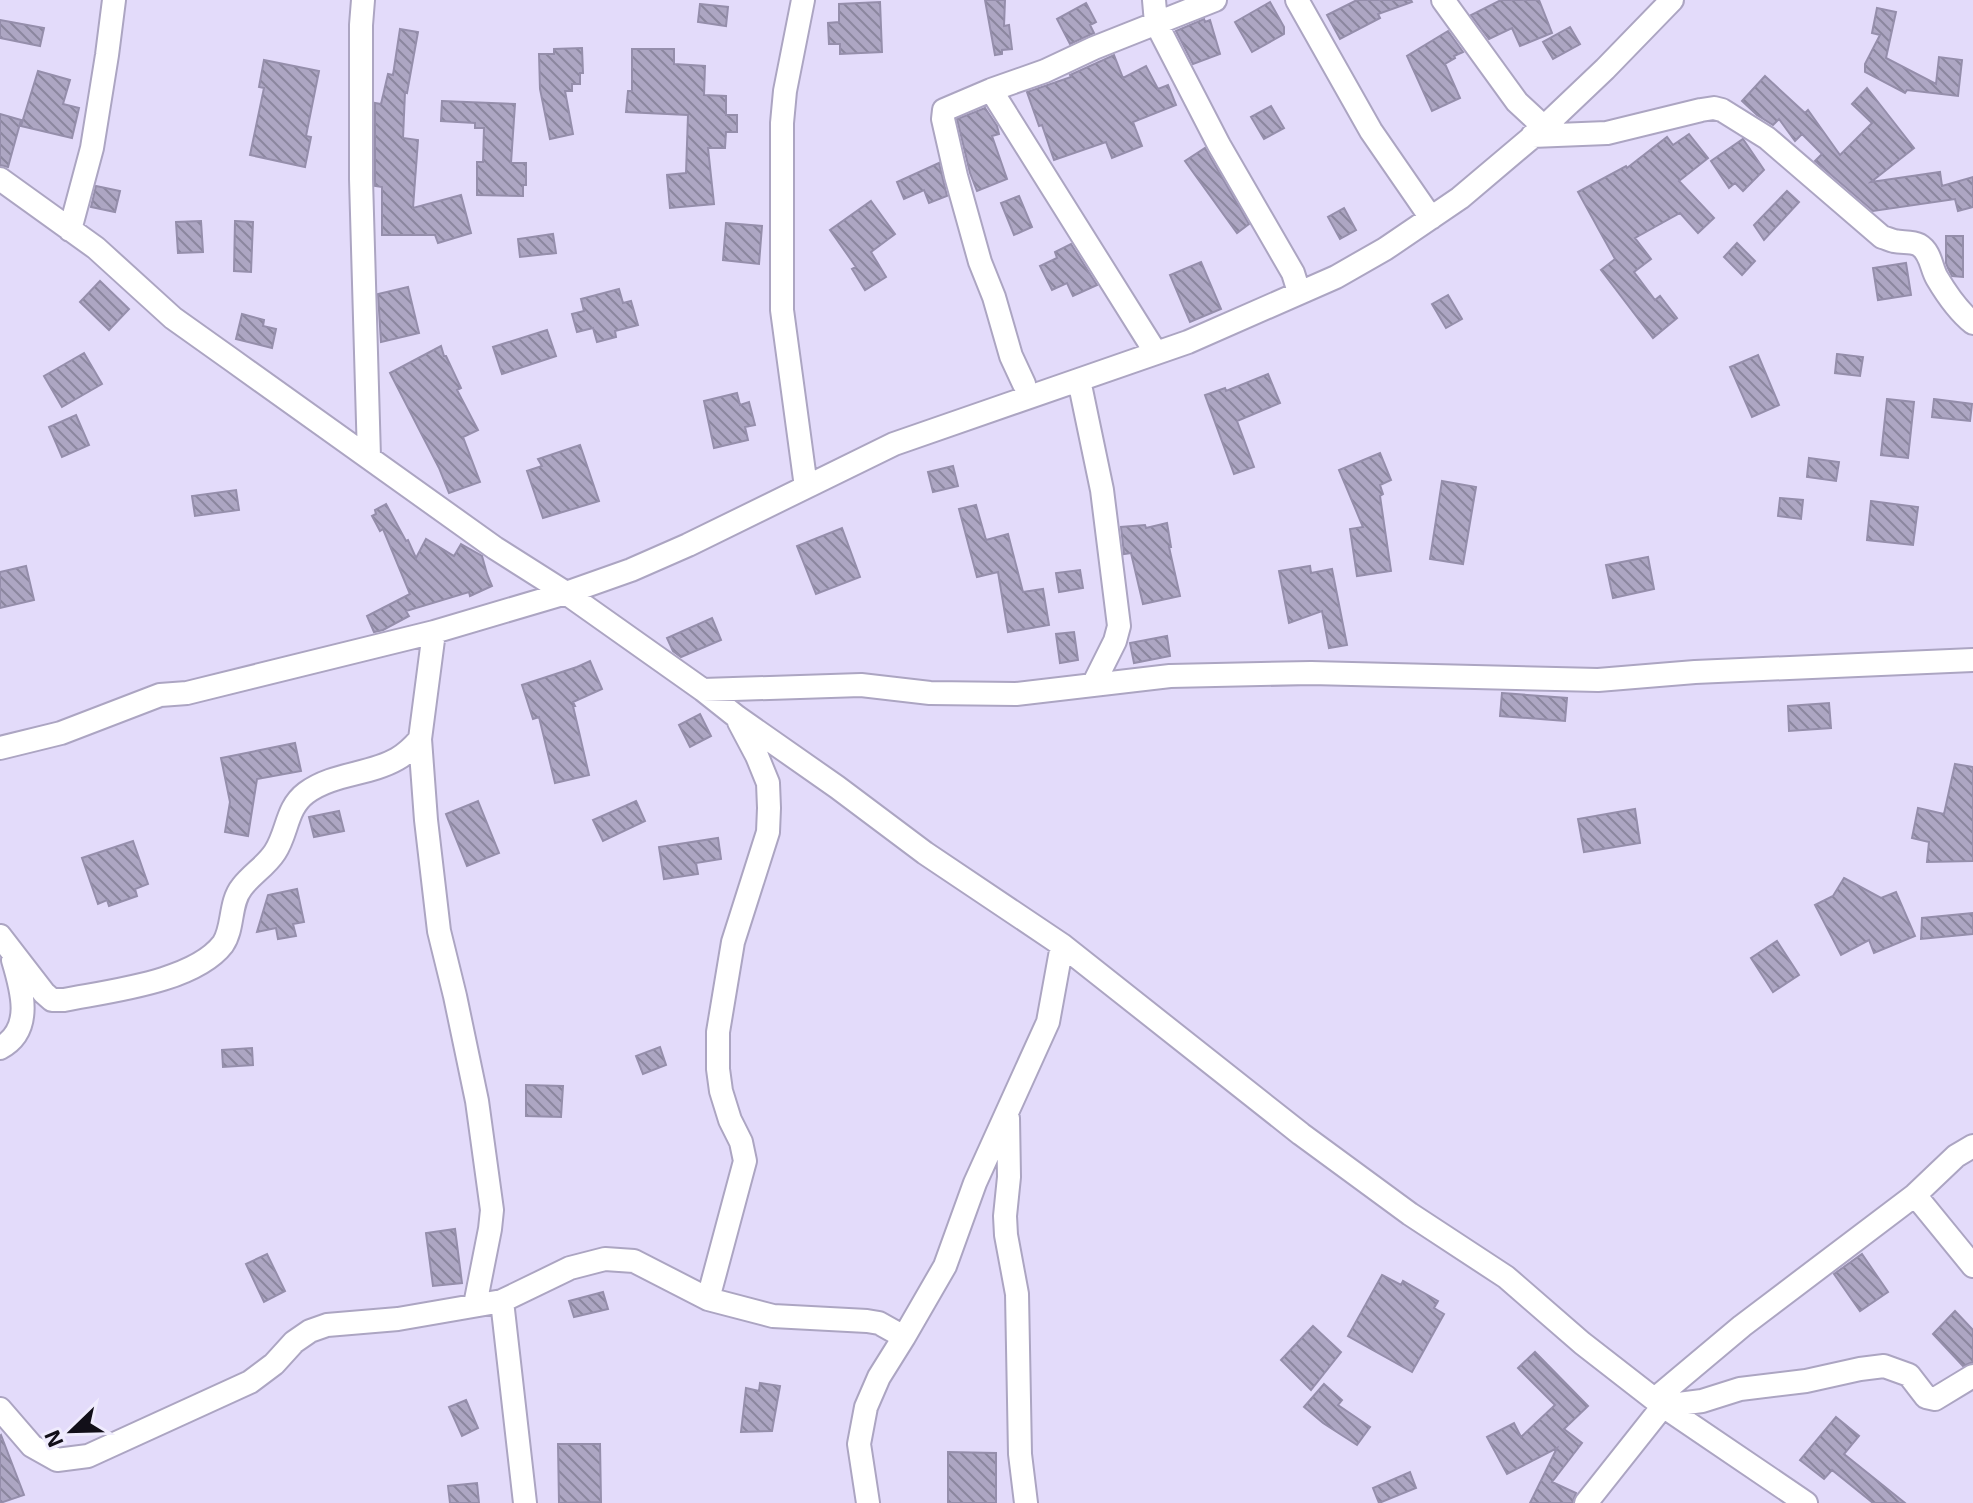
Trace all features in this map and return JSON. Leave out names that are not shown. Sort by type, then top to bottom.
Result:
[{"type":"street","points":[[70,230],[92,148],[114,0]]},
{"type":"street","points":[[363,0],[361,163],[369,457]]},
{"type":"street","points":[[803,0],[785,91],[782,123],[782,310],[806,487]]},
{"type":"street","points":[[1154,0],[1156,23],[1219,145],[1293,273],[1299,292]]},
{"type":"street","points":[[1024,384],[1011,356],[980,262],[956,176],[943,119],[944,110],[1215,0]]},
{"type":"street","points":[[1297,0],[1371,131],[1431,218]]},
{"type":"street","points":[[1443,0],[1538,132]]},
{"type":"street","points":[[0,748],[61,733],[160,695],[187,693],[434,632],[566,593],[674,551],[894,444],[1188,342],[1348,270],[1460,198],[1538,132],[1672,0]]},
{"type":"street","points":[[991,90],[1156,353]]},
{"type":"street","points":[[1538,132],[1607,133],[1701,110],[1722,110],[1767,138],[1882,237],[1920,245],[1929,256],[1945,290],[1973,323]]},
{"type":"street","points":[[0,179],[96,248],[173,318],[495,548],[566,593],[703,690],[925,853],[1062,945],[1313,1142],[1410,1214],[1506,1277],[1582,1343],[1659,1402],[1806,1503]]},
{"type":"street","points":[[1079,380],[1102,490],[1119,626],[1093,685]]},
{"type":"street","points":[[434,632],[420,739],[426,820],[439,931],[477,1101],[492,1210],[475,1305]]},
{"type":"street","points":[[703,690],[861,685],[930,693],[1016,694],[1170,676],[1311,673],[1598,680],[1695,672],[1973,660]]},
{"type":"street","points":[[708,1299],[745,1161],[721,1091],[718,1032],[733,942],[768,832],[769,820],[768,783],[737,717]]},
{"type":"street","points":[[5,942],[52,1000],[141,985],[189,970],[226,941],[240,889],[270,861],[281,844],[294,805],[307,793],[332,779],[394,762],[420,739]]},
{"type":"street","points":[[0,1048],[10,1043],[23,1017],[22,996],[5,942]]},
{"type":"street","points":[[868,1503],[859,1444],[866,1407],[879,1377],[945,1266],[975,1183],[1048,1022],[1062,945]]},
{"type":"street","points":[[1008,1112],[1009,1177],[1005,1216],[1017,1294],[1020,1454],[1026,1503]]},
{"type":"street","points":[[1586,1503],[1659,1402],[1742,1326],[1915,1195],[1956,1156],[1973,1146]]},
{"type":"street","points":[[1915,1195],[1973,1266]]},
{"type":"street","points":[[0,1409],[32,1446],[57,1460],[88,1456],[250,1382],[310,1331],[327,1325],[398,1319],[502,1301],[570,1268],[605,1259],[634,1261],[708,1299],[773,1316],[867,1321],[879,1323],[904,1337]]},
{"type":"street","points":[[502,1301],[525,1503]]},
{"type":"street","points":[[1659,1402],[1702,1401],[1740,1389],[1806,1381],[1884,1366],[1909,1375],[1926,1397],[1935,1399],[1973,1376]]},
{"type":"building","points":[[985,0],[1005,0],[1004,26],[1009,25],[1012,49],[1002,50],[1002,54],[995,55]]},
{"type":"building","points":[[1357,0],[1412,2],[1378,14],[1380,18],[1340,39],[1327,15]]},
{"type":"building","points":[[1501,0],[1539,0],[1552,33],[1520,46],[1512,28],[1489,39],[1471,15]]},
{"type":"building","points":[[880,2],[882,52],[840,54],[840,44],[829,44],[828,23],[839,22],[839,4]]},
{"type":"building","points":[[1270,2],[1284,27],[1284,34],[1252,52],[1235,22]]},
{"type":"building","points":[[1086,3],[1096,22],[1090,25],[1094,33],[1070,44],[1057,19]]},
{"type":"building","points":[[700,4],[728,7],[726,26],[698,22]]},
{"type":"building","points":[[1877,8],[1896,12],[1886,58],[1936,84],[1939,57],[1962,60],[1958,96],[1907,90],[1905,93],[1865,72],[1865,64],[1880,35],[1872,33]]},
{"type":"building","points":[[1204,19],[1205,22],[1210,20],[1220,54],[1193,64],[1176,31]]},
{"type":"building","points":[[0,20],[44,28],[40,46],[0,38]]},
{"type":"building","points":[[1570,27],[1580,44],[1553,59],[1543,42]]},
{"type":"building","points":[[400,29],[418,32],[405,92],[403,138],[418,140],[413,208],[461,195],[471,233],[438,243],[435,235],[382,235],[382,187],[375,186],[375,103],[381,104],[388,74],[393,75]]},
{"type":"building","points":[[1448,31],[1463,52],[1445,64],[1460,98],[1432,111],[1407,56]]},
{"type":"building","points":[[582,48],[580,84],[572,84],[572,91],[565,91],[573,134],[550,139],[540,89],[539,54],[554,54],[554,49]]},
{"type":"building","points":[[632,49],[674,49],[674,64],[705,66],[704,95],[726,96],[726,115],[737,115],[737,132],[726,132],[725,148],[708,148],[714,204],[670,208],[667,175],[686,173],[688,115],[626,112],[628,91],[632,91]]},
{"type":"building","points":[[1114,55],[1123,78],[1146,66],[1158,89],[1168,85],[1176,105],[1133,122],[1142,146],[1112,158],[1106,142],[1054,160],[1027,92],[1071,77]]},
{"type":"building","points":[[264,60],[319,71],[306,136],[311,137],[305,167],[250,155],[264,88],[259,87]]},
{"type":"building","points":[[38,71],[70,80],[63,104],[79,108],[72,138],[21,126]]},
{"type":"building","points":[[1765,76],[1805,113],[1808,110],[1840,155],[1872,123],[1852,104],[1867,88],[1914,148],[1871,182],[1940,172],[1942,186],[1973,177],[1973,207],[1958,211],[1955,199],[1873,211],[1815,161],[1822,154],[1802,134],[1795,141],[1779,119],[1773,125],[1742,101]]},
{"type":"building","points":[[442,101],[515,104],[511,163],[526,163],[523,196],[477,195],[477,162],[483,162],[484,128],[475,128],[475,123],[441,121]]},
{"type":"building","points":[[1271,106],[1284,128],[1264,139],[1251,117]]},
{"type":"building","points":[[985,108],[997,126],[999,134],[992,136],[1007,179],[977,191],[957,119]]},
{"type":"building","points":[[0,114],[21,120],[8,167],[0,165]]},
{"type":"building","points":[[1689,134],[1708,158],[1679,181],[1714,218],[1698,233],[1680,213],[1635,238],[1651,259],[1634,272],[1655,300],[1660,296],[1677,318],[1653,338],[1601,270],[1615,259],[1578,192],[1627,168],[1667,137],[1673,145]]},
{"type":"building","points":[[1743,139],[1764,170],[1743,191],[1735,183],[1729,188],[1711,161]]},
{"type":"building","points":[[1205,148],[1249,224],[1237,233],[1185,161]]},
{"type":"building","points":[[939,163],[947,196],[929,203],[924,190],[904,199],[897,182]]},
{"type":"building","points":[[96,186],[120,191],[115,212],[91,207]]},
{"type":"building","points":[[1787,191],[1799,202],[1764,240],[1754,225]]},
{"type":"building","points":[[1019,196],[1032,227],[1014,235],[1001,203]]},
{"type":"building","points":[[871,201],[895,234],[871,252],[886,277],[865,290],[852,269],[856,267],[830,230]]},
{"type":"building","points":[[1344,208],[1356,230],[1340,239],[1328,217]]},
{"type":"building","points":[[201,221],[203,252],[178,253],[176,222]]},
{"type":"building","points":[[235,221],[253,222],[251,272],[234,271]]},
{"type":"building","points":[[726,223],[762,226],[759,264],[723,260]]},
{"type":"building","points":[[553,234],[556,253],[520,257],[518,239]]},
{"type":"building","points":[[1946,236],[1963,236],[1963,277],[1952,276],[1948,268]]},
{"type":"building","points":[[1737,243],[1755,261],[1742,275],[1724,257]]},
{"type":"building","points":[[1071,244],[1097,285],[1073,296],[1067,283],[1052,290],[1040,266],[1057,258],[1055,252]]},
{"type":"building","points":[[1201,262],[1221,309],[1190,322],[1170,275]]},
{"type":"building","points":[[1906,263],[1911,295],[1878,300],[1873,268]]},
{"type":"building","points":[[100,281],[129,309],[109,330],[80,302]]},
{"type":"building","points":[[408,287],[419,333],[381,342],[378,294]]},
{"type":"building","points":[[619,289],[623,303],[631,301],[638,325],[615,331],[616,337],[597,342],[593,328],[577,332],[572,314],[584,311],[581,299]]},
{"type":"building","points":[[1448,295],[1462,319],[1446,328],[1432,304]]},
{"type":"building","points":[[242,314],[264,320],[263,326],[276,329],[272,348],[236,339]]},
{"type":"building","points":[[547,330],[556,356],[502,374],[493,347]]},
{"type":"building","points":[[441,346],[461,388],[457,390],[478,430],[463,437],[480,482],[449,493],[390,373]]},
{"type":"building","points":[[84,353],[102,384],[62,407],[44,376]]},
{"type":"building","points":[[1837,354],[1863,357],[1860,376],[1835,373]]},
{"type":"building","points":[[1758,355],[1779,405],[1752,417],[1730,367]]},
{"type":"building","points":[[1268,374],[1280,403],[1237,421],[1254,467],[1234,474],[1205,395],[1225,388],[1226,391]]},
{"type":"building","points":[[737,393],[740,405],[749,402],[755,425],[745,427],[748,440],[714,448],[704,401]]},
{"type":"building","points":[[1887,399],[1914,402],[1908,458],[1881,455]]},
{"type":"building","points":[[1934,399],[1972,404],[1970,421],[1932,417]]},
{"type":"building","points":[[76,415],[89,445],[62,457],[49,427]]},
{"type":"building","points":[[580,445],[599,501],[543,518],[527,471],[542,466],[538,459]]},
{"type":"building","points":[[1380,453],[1391,480],[1380,485],[1383,494],[1380,496],[1391,571],[1357,576],[1350,529],[1363,527],[1339,470]]},
{"type":"building","points":[[1809,458],[1839,462],[1836,481],[1807,477]]},
{"type":"building","points":[[953,466],[958,486],[933,492],[928,472]]},
{"type":"building","points":[[1442,481],[1476,487],[1463,564],[1430,559]]},
{"type":"building","points":[[236,490],[239,510],[195,516],[192,496]]},
{"type":"building","points":[[1780,498],[1803,500],[1801,519],[1778,516]]},
{"type":"building","points":[[1871,501],[1918,507],[1913,545],[1867,540]]},
{"type":"building","points":[[386,504],[416,558],[426,539],[454,556],[461,544],[482,556],[492,586],[470,596],[469,592],[406,611],[409,616],[374,632],[367,616],[410,594],[383,529],[380,531],[372,516],[376,514],[375,510]]},
{"type":"building","points":[[976,505],[986,540],[1008,534],[1023,592],[1043,589],[1049,625],[1008,632],[998,572],[977,577],[959,509]]},
{"type":"building","points":[[1167,523],[1180,596],[1143,604],[1131,553],[1124,554],[1121,527],[1145,525],[1146,528]]},
{"type":"building","points":[[842,528],[860,577],[816,594],[797,546]]},
{"type":"building","points":[[1648,557],[1654,589],[1613,598],[1606,565]]},
{"type":"building","points":[[26,566],[34,600],[0,608],[0,572]]},
{"type":"building","points":[[1310,566],[1311,573],[1332,569],[1347,645],[1329,648],[1322,611],[1289,623],[1279,571]]},
{"type":"building","points":[[1080,570],[1083,588],[1059,592],[1056,573]]},
{"type":"building","points":[[712,618],[721,640],[681,657],[673,651],[667,638]]},
{"type":"building","points":[[1074,632],[1078,660],[1060,663],[1056,634]]},
{"type":"building","points":[[1167,636],[1170,656],[1134,663],[1130,643]]},
{"type":"building","points":[[590,661],[602,689],[573,702],[589,775],[555,783],[539,717],[533,719],[522,685]]},
{"type":"building","points":[[1502,693],[1567,698],[1565,721],[1500,716]]},
{"type":"building","points":[[1829,703],[1831,728],[1789,731],[1788,706]]},
{"type":"building","points":[[700,714],[711,736],[690,747],[679,725]]},
{"type":"building","points":[[295,743],[301,771],[257,779],[248,836],[225,832],[230,802],[221,758]]},
{"type":"building","points":[[1955,764],[1973,767],[1973,861],[1927,862],[1929,842],[1912,838],[1918,808],[1944,814]]},
{"type":"building","points":[[478,801],[499,853],[467,866],[446,814]]},
{"type":"building","points":[[636,801],[645,821],[603,841],[593,820]]},
{"type":"building","points":[[1635,809],[1640,843],[1584,852],[1578,819]]},
{"type":"building","points":[[339,811],[344,831],[314,837],[309,817]]},
{"type":"building","points":[[718,838],[721,859],[696,863],[698,874],[664,879],[659,847]]},
{"type":"building","points":[[133,841],[148,884],[135,889],[137,896],[109,906],[107,900],[98,904],[82,858]]},
{"type":"building","points":[[1844,878],[1881,898],[1896,892],[1915,936],[1874,953],[1869,940],[1841,955],[1815,905],[1833,896]]},
{"type":"building","points":[[297,889],[304,922],[293,924],[296,936],[278,939],[276,928],[257,932],[268,895]]},
{"type":"building","points":[[1973,913],[1973,934],[1921,939],[1922,918]]},
{"type":"building","points":[[1777,941],[1799,975],[1773,992],[1751,958]]},
{"type":"building","points":[[660,1047],[666,1065],[643,1074],[636,1056]]},
{"type":"building","points":[[252,1048],[253,1065],[223,1067],[222,1050]]},
{"type":"building","points":[[526,1085],[563,1086],[561,1117],[526,1116]]},
{"type":"building","points":[[455,1229],[462,1283],[433,1286],[426,1233]]},
{"type":"building","points":[[267,1254],[285,1291],[264,1302],[246,1264]]},
{"type":"building","points":[[1862,1254],[1888,1292],[1860,1311],[1834,1274]]},
{"type":"building","points":[[1382,1275],[1401,1285],[1403,1281],[1438,1301],[1434,1308],[1444,1314],[1412,1372],[1348,1336]]},
{"type":"building","points":[[603,1292],[608,1309],[574,1317],[569,1301]]},
{"type":"building","points":[[1955,1311],[1973,1330],[1973,1362],[1963,1366],[1933,1334]]},
{"type":"building","points":[[1313,1326],[1341,1352],[1311,1390],[1281,1360]]},
{"type":"building","points":[[1535,1352],[1588,1406],[1564,1429],[1582,1443],[1552,1482],[1576,1493],[1572,1503],[1530,1503],[1557,1448],[1507,1474],[1487,1437],[1514,1423],[1521,1437],[1555,1405],[1518,1368]]},
{"type":"building","points":[[760,1383],[780,1386],[772,1431],[741,1432],[746,1388],[759,1391]]},
{"type":"building","points":[[1324,1384],[1342,1400],[1338,1405],[1370,1427],[1357,1445],[1304,1407]]},
{"type":"building","points":[[466,1400],[478,1428],[462,1436],[449,1407]]},
{"type":"building","points":[[1836,1417],[1859,1436],[1844,1454],[1905,1503],[1873,1503],[1832,1470],[1824,1479],[1800,1460]]},
{"type":"building","points":[[0,1436],[24,1495],[0,1503]]},
{"type":"building","points":[[558,1444],[600,1444],[601,1502],[559,1503]]},
{"type":"building","points":[[948,1452],[996,1453],[996,1503],[948,1503]]},
{"type":"building","points":[[1410,1472],[1416,1488],[1379,1503],[1373,1488]]},
{"type":"building","points":[[477,1483],[479,1503],[450,1503],[448,1486]]}]
